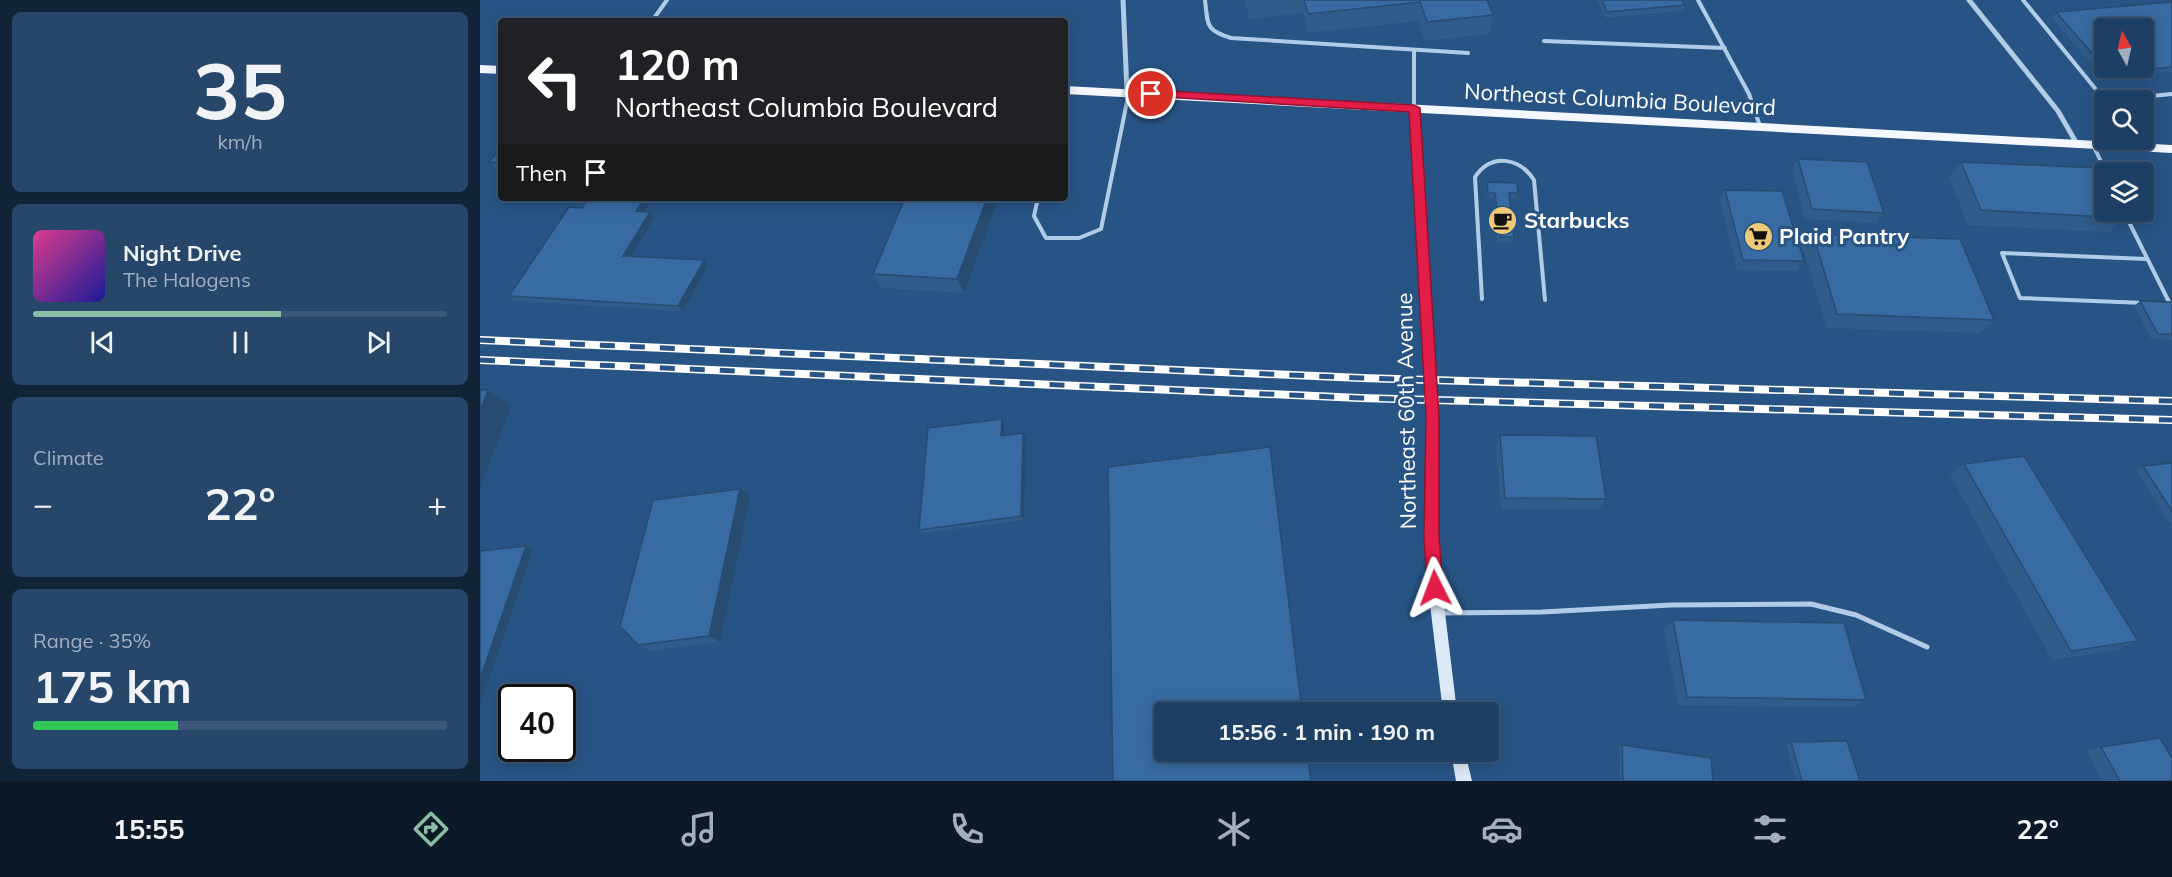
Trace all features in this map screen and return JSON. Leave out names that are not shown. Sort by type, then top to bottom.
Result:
[{"type":"main road","points":[[480,69],[498,70]]},
{"type":"main road","name":"Northeast Columbia Boulevard","points":[[1068,90],[2172,149]]},
{"type":"street","points":[[1123,0],[1128,92]]},
{"type":"street","points":[[1969,0],[2058,111],[2077,144]]},
{"type":"street","name":"Northeast 60th Avenue","points":[[1414,108],[1432,416],[1432,536],[1449,702]]},
{"type":"street","points":[[1460,762],[1464,781]]},
{"type":"lane","points":[[654,18],[667,0]]},
{"type":"lane","points":[[1205,0],[1208,27],[1214,33],[1231,38],[1468,53]]},
{"type":"lane","points":[[1699,0],[1749,94],[1760,128]]},
{"type":"lane","points":[[2023,0],[2098,92],[2120,99],[2172,94]]},
{"type":"lane","points":[[1544,41],[1725,48]]},
{"type":"lane","points":[[1414,51],[1414,108]]},
{"type":"lane","points":[[1037,201],[1034,216],[1046,238],[1079,238],[1101,229],[1128,92]]},
{"type":"lane","points":[[2093,145],[2101,162]]},
{"type":"lane","points":[[1482,299],[1475,177],[1483,165],[1499,160],[1518,163],[1531,173],[1534,180],[1545,300]]},
{"type":"lane","points":[[2129,222],[2170,304],[2158,303]]},
{"type":"lane","points":[[2146,258],[2002,253],[2020,298],[2147,303]]},
{"type":"lane","points":[[1438,613],[1542,612],[1671,605],[1811,604],[1833,606],[1875,620],[1927,647]]},
{"type":"building","points":[[1304,0],[1487,0],[1493,15],[1427,22],[1420,2],[1308,14]]},
{"type":"building","points":[[1602,0],[1682,0],[1685,5],[1607,12]]},
{"type":"building","points":[[2172,2],[2172,67],[2154,69],[2154,18],[2094,18],[2094,56],[2056,12]]},
{"type":"building","points":[[498,151],[498,163],[489,162]]},
{"type":"building","points":[[1798,159],[1867,162],[1884,213],[1812,209]]},
{"type":"building","points":[[1961,162],[2094,168],[2094,216],[1981,210]]},
{"type":"building","name":"Starbucks","points":[[1487,182],[1517,183],[1518,193],[1509,193],[1514,237],[1500,237],[1495,193],[1488,193]]},
{"type":"building","name":"Plaid Pantry","points":[[1725,190],[1782,191],[1804,261],[1743,260]]},
{"type":"building","points":[[587,201],[643,201],[636,211],[650,212],[623,256],[704,260],[678,306],[509,296],[569,207],[582,208]]},
{"type":"building","points":[[904,201],[986,201],[957,279],[873,274]]},
{"type":"building","points":[[1813,234],[1960,239],[1994,320],[1837,314]]},
{"type":"building","points":[[2140,301],[2172,302],[2172,334],[2158,334]]},
{"type":"building","points":[[480,390],[488,390],[480,411]]},
{"type":"building","points":[[1002,419],[1001,436],[1023,433],[1021,516],[919,530],[928,428]]},
{"type":"building","points":[[1500,435],[1596,436],[1606,499],[1505,498]]},
{"type":"building","points":[[1270,447],[1301,702],[1154,702],[1154,762],[1308,762],[1311,781],[1113,781],[1108,467]]},
{"type":"building","points":[[2024,456],[2138,641],[2071,651],[1964,464]]},
{"type":"building","points":[[2172,463],[2172,511],[2143,466]]},
{"type":"building","points":[[740,489],[709,636],[638,645],[620,626],[653,500]]},
{"type":"building","points":[[526,546],[480,679],[480,551]]},
{"type":"building","points":[[1673,620],[1844,623],[1866,700],[1687,697]]},
{"type":"building","points":[[2160,738],[2172,758],[2172,781],[2120,781],[2101,747]]},
{"type":"building","points":[[1847,741],[1860,781],[1802,781],[1791,742]]},
{"type":"building","points":[[1622,745],[1711,758],[1713,781],[1623,781]]},
{"type":"railway","points":[[480,340],[1361,378],[2172,401]]},
{"type":"railway","points":[[480,360],[1360,398],[2172,420]]},
{"type":"place","name":"Starbucks","points":[[1503,220]]},
{"type":"place","name":"Plaid Pantry","points":[[1758,236]]},
{"type":"route","points":[[1151,94],[1414,108],[1427,298],[1435,588]]}]
